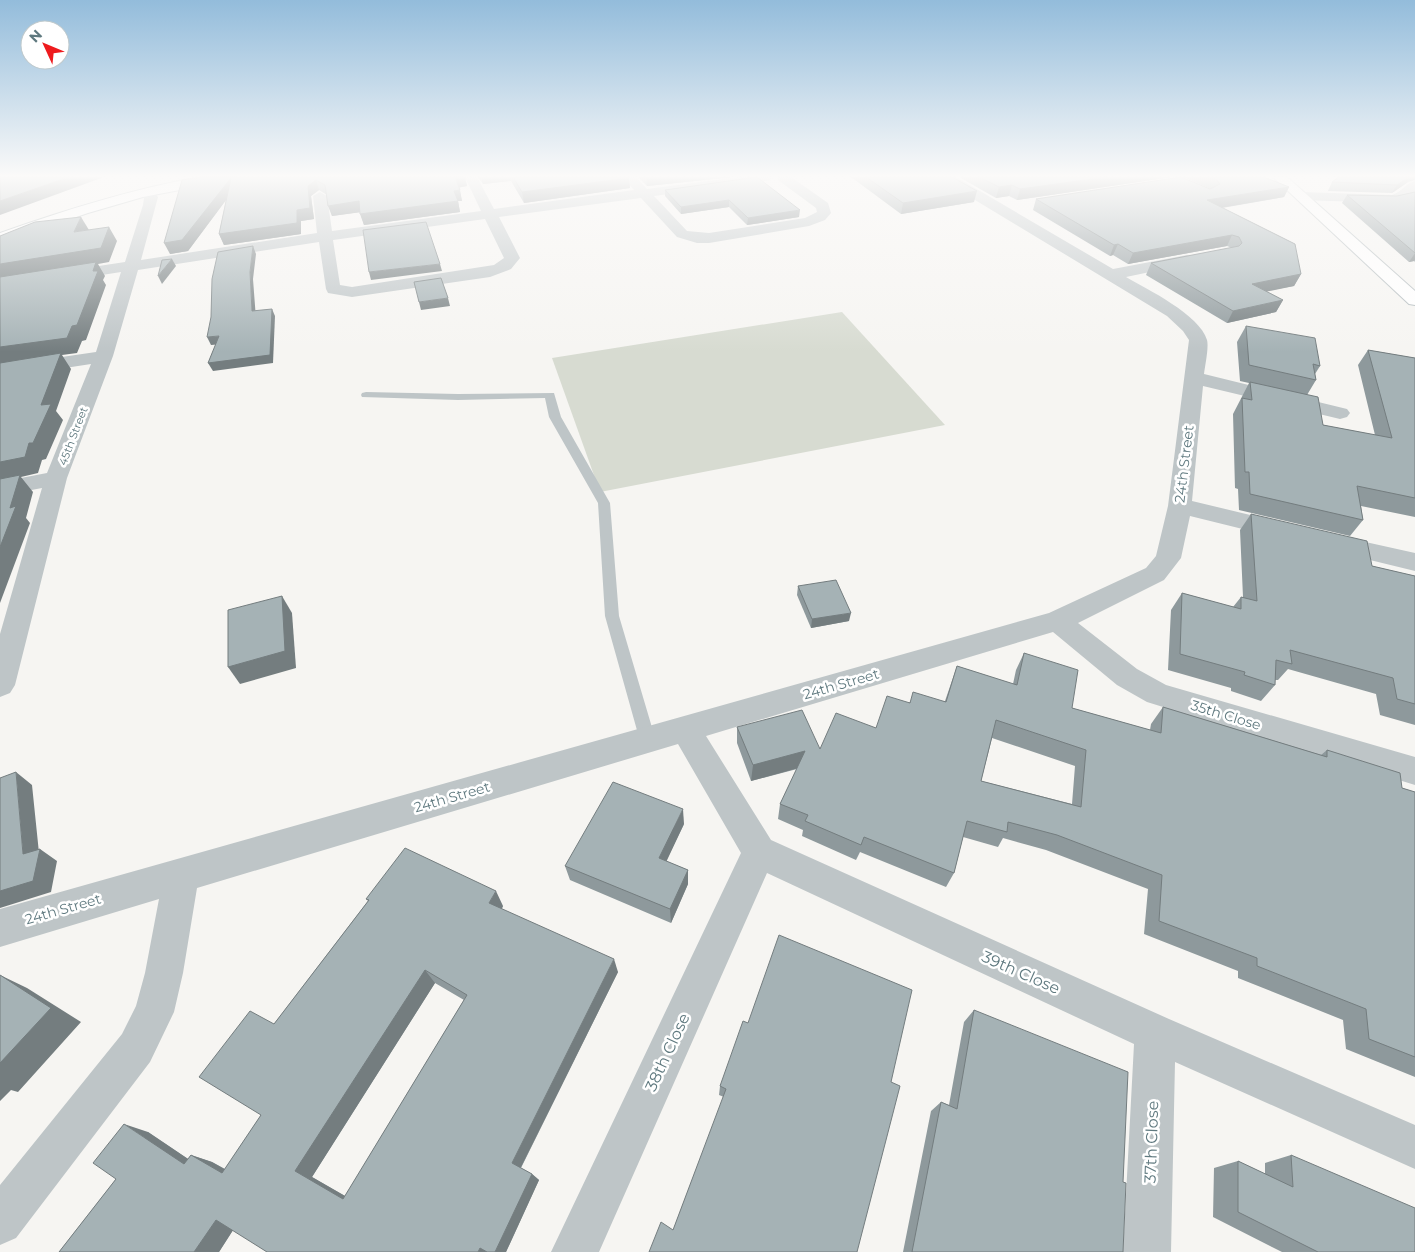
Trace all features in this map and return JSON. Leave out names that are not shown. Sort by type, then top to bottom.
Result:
[{"type":"street","name":"45th Street","points":[[0,685],[3,657],[56,478],[104,356],[140,235]]},
{"type":"street","points":[[0,286],[330,235]]},
{"type":"street","points":[[326,236],[332,285],[334,289],[352,292],[490,272],[506,266],[512,258],[500,235]]},
{"type":"street","points":[[687,235],[709,238],[725,235]]},
{"type":"street","name":"24th Street","points":[[0,928],[1056,621],[1155,574],[1168,558],[1180,506],[1198,340],[1190,328],[1173,312],[1045,235]]},
{"type":"street","points":[[1344,235],[1415,300]]},
{"type":"street","points":[[1110,275],[1198,258]]},
{"type":"street","points":[[0,372],[104,356]]},
{"type":"street","points":[[1195,378],[1340,414]]},
{"type":"street","points":[[0,488],[56,478]]},
{"type":"street","points":[[1180,506],[1415,562]]},
{"type":"street","name":"35th Close","points":[[1056,621],[1127,677],[1157,694],[1415,772]]},
{"type":"street","points":[[686,730],[758,852]]},
{"type":"street","name":"39th Close","points":[[758,852],[1155,1033],[1415,1147]]},
{"type":"street","name":"38th Close","points":[[575,1252],[758,852]]},
{"type":"street","points":[[0,1222],[139,1041],[154,1012],[164,973],[181,874]]},
{"type":"street","name":"37th Close","points":[[1147,1252],[1155,1033]]},
{"type":"lane","points":[[366,395],[501,397],[550,395],[555,417],[604,503],[612,616],[648,741]]},
{"type":"shaded area","points":[[842,312],[945,425],[600,492],[552,358]]},
{"type":"building","points":[[106,235],[101,248],[0,264],[0,236]]},
{"type":"building","points":[[166,235],[186,235],[182,240],[164,243]]},
{"type":"building","points":[[364,235],[430,235],[440,264],[369,272]]},
{"type":"building","points":[[1098,235],[1230,235],[1133,253],[1118,244],[1114,245]]},
{"type":"building","points":[[1233,235],[1278,235],[1295,244],[1301,274],[1252,284],[1283,300],[1233,311],[1151,263],[1239,246],[1242,243],[1239,237]]},
{"type":"building","points":[[1394,235],[1415,235],[1415,253]]},
{"type":"building","points":[[253,246],[250,272],[252,311],[272,309],[270,355],[208,363],[219,336],[207,337],[211,317],[212,279],[218,252]]},
{"type":"building","points":[[172,259],[158,276],[162,260]]},
{"type":"building","points":[[96,262],[93,271],[98,271],[77,325],[72,326],[67,338],[0,347],[0,277]]},
{"type":"building","points":[[441,278],[448,298],[419,302],[414,282]]},
{"type":"building","points":[[1246,326],[1315,338],[1320,366],[1313,364],[1316,380],[1249,365]]},
{"type":"building","points":[[1368,350],[1415,358],[1415,498],[1357,486],[1363,520],[1250,494],[1249,472],[1245,472],[1242,398],[1252,400],[1250,382],[1318,397],[1323,425],[1392,438]]},
{"type":"building","points":[[61,353],[41,405],[51,404],[33,443],[29,443],[25,457],[0,462],[0,363]]},
{"type":"building","points":[[20,475],[10,508],[16,506],[0,547],[0,479]]},
{"type":"building","points":[[1251,514],[1367,541],[1372,566],[1415,576],[1415,704],[1397,699],[1393,678],[1290,650],[1292,664],[1276,660],[1275,685],[1244,675],[1245,672],[1180,654],[1182,593],[1241,609],[1241,597],[1257,601]]},
{"type":"building","points":[[836,580],[851,613],[812,619],[798,586]]},
{"type":"building","points":[[282,596],[285,651],[228,667],[228,610]]},
{"type":"building","points":[[1024,653],[1078,670],[1072,708],[1161,733],[1163,707],[1327,757],[1327,750],[1400,773],[1402,788],[1415,792],[1415,1057],[1369,1039],[1366,1009],[1257,966],[1257,958],[1159,921],[1162,875],[1057,835],[1008,822],[1007,832],[967,821],[954,873],[864,837],[861,845],[805,821],[808,815],[780,804],[805,751],[753,765],[737,727],[802,710],[820,749],[836,713],[876,728],[887,696],[910,703],[913,692],[946,702],[957,666],[1017,685]],"holes":[[[996,720],[1086,750],[1081,807],[981,781]]]},
{"type":"building","points":[[16,772],[23,854],[40,849],[33,881],[0,891],[0,778]]},
{"type":"building","points":[[613,782],[683,809],[659,858],[688,870],[670,909],[565,866]]},
{"type":"building","points":[[405,848],[496,891],[489,903],[614,959],[512,1163],[532,1174],[495,1252],[487,1252],[480,1248],[478,1252],[267,1252],[216,1220],[194,1252],[59,1252],[116,1179],[93,1163],[124,1124],[184,1164],[191,1155],[222,1173],[261,1115],[199,1077],[250,1011],[274,1024],[369,900],[366,899]],"holes":[[[425,970],[467,995],[343,1199],[295,1171]]]},
{"type":"building","points":[[779,935],[912,990],[891,1082],[900,1086],[857,1252],[649,1252],[661,1222],[673,1230],[726,1089],[720,1086],[743,1021],[748,1023]]},
{"type":"building","points":[[0,975],[51,1008],[0,1063]]},
{"type":"building","points":[[974,1010],[1128,1072],[1123,1182],[1126,1183],[1123,1252],[912,1252],[941,1102],[957,1109]]},
{"type":"building","points":[[1291,1155],[1415,1208],[1415,1252],[1318,1252],[1238,1212],[1238,1161],[1293,1187]]}]
